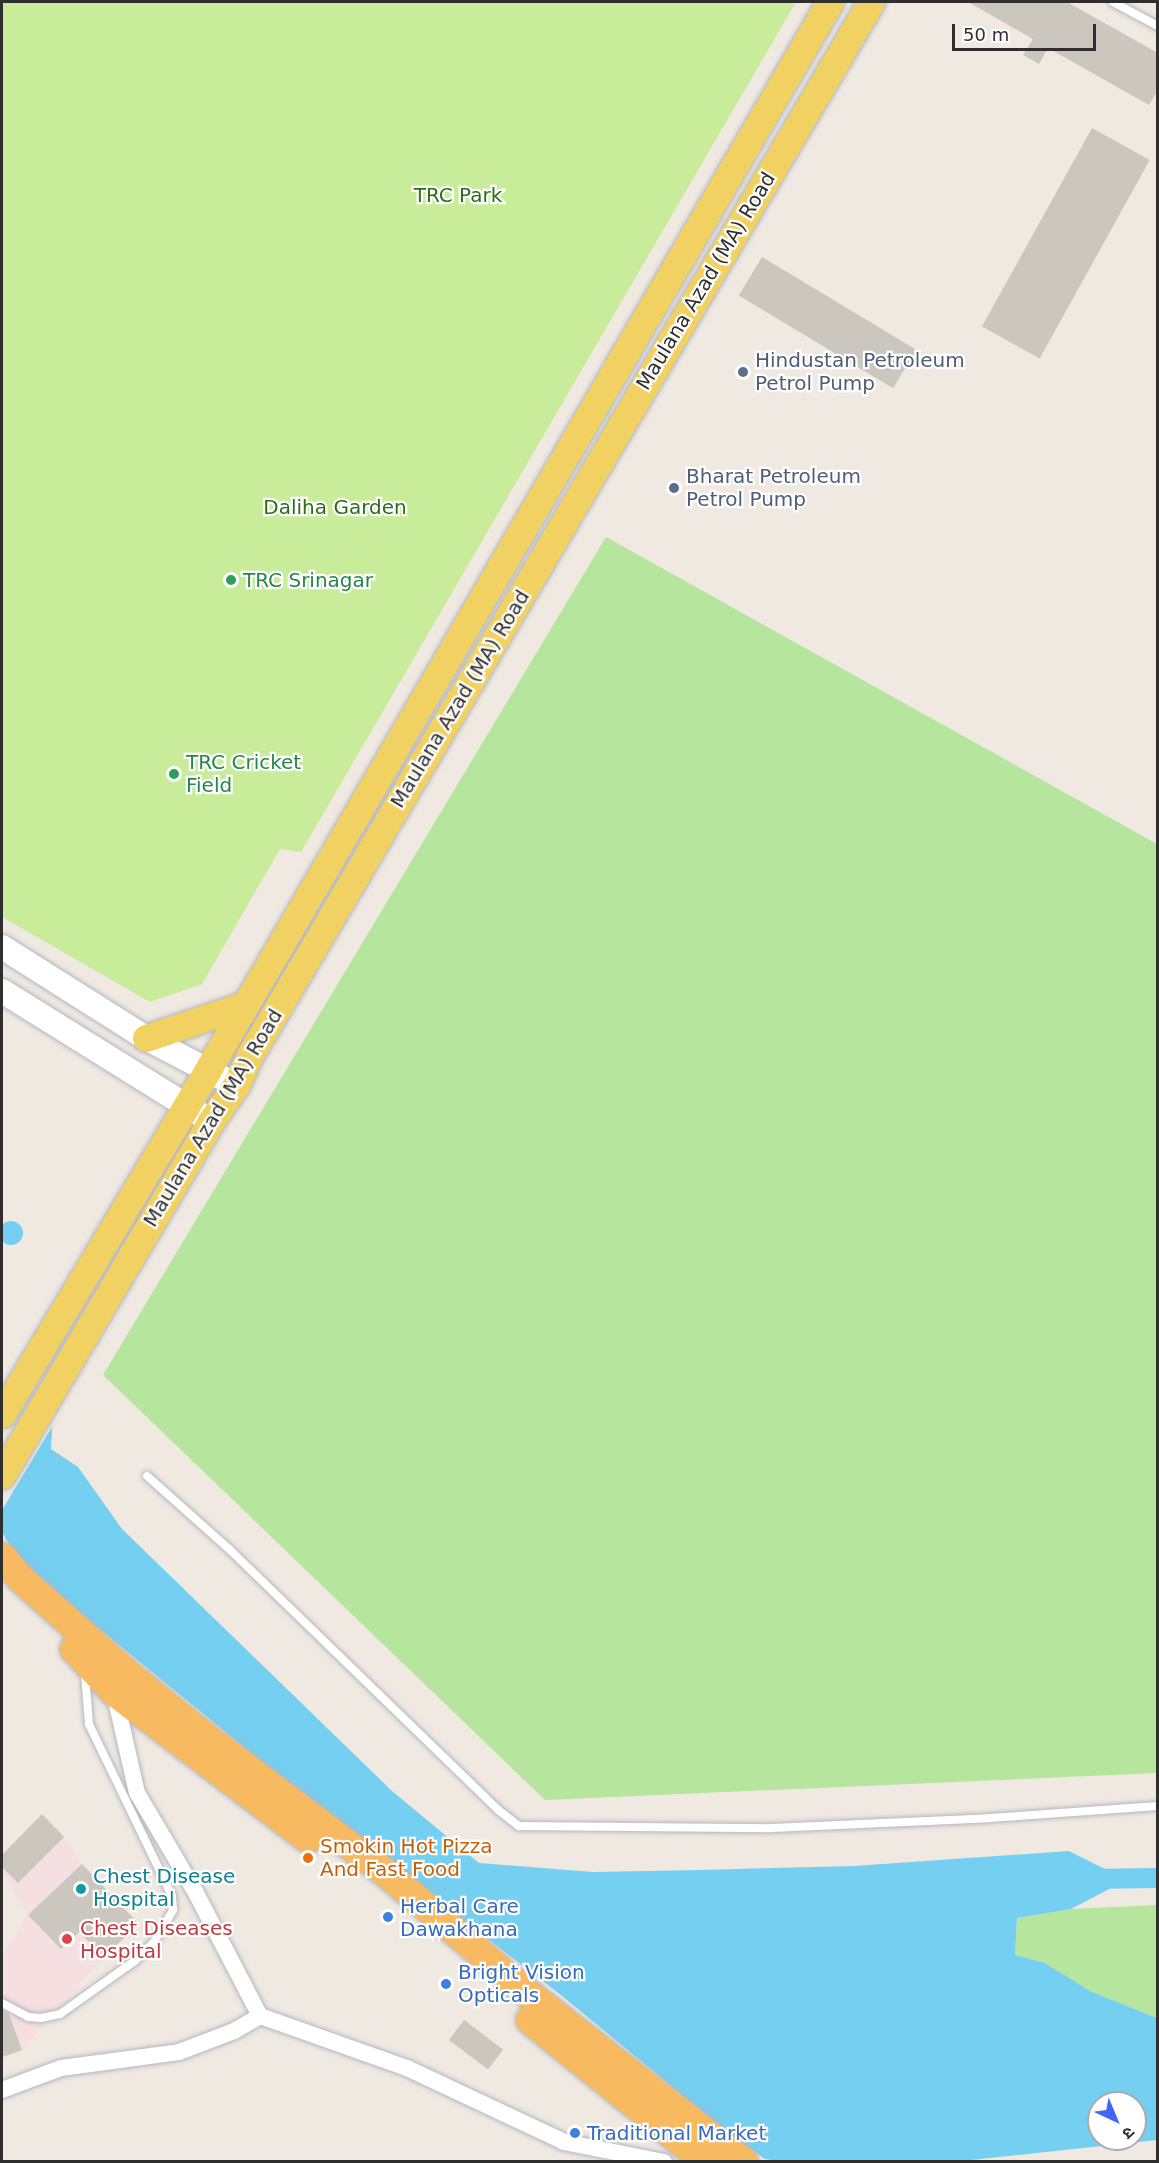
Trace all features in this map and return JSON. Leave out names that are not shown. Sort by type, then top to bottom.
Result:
[{"type":"highway","points":[[2,1557],[21,1579],[196,1742],[590,2070],[706,2162]]},
{"type":"highway","points":[[2,1587],[84,1657],[113,1691],[196,1742],[387,1874],[525,1991],[744,2162]]},
{"type":"main road","name":"Maulana Azad (MA) Road","points":[[2,1414],[207,1071],[830,2]]},
{"type":"main road","name":"Maulana Azad (MA) Road","points":[[2,1475],[211,1121],[236,1085],[250,1055],[871,2]]},
{"type":"main road","points":[[2,947],[146,1038],[236,1085]]},
{"type":"main road","points":[[2,991],[211,1121]]},
{"type":"main road","points":[[146,1038],[244,1005]]},
{"type":"street","points":[[113,1691],[137,1793],[196,1893],[260,2016],[407,2068],[564,2142],[664,2162]]},
{"type":"street","points":[[2,2090],[61,2068],[178,2052],[234,2031],[260,2016]]},
{"type":"lane","points":[[1113,2],[1158,27]]},
{"type":"lane","points":[[147,1476],[229,1549],[497,1809],[519,1826],[772,1828],[1158,1806]]},
{"type":"lane","points":[[2,2003],[28,2017],[41,2018],[60,2014],[136,1960],[154,1942],[173,1910],[172,1896],[89,1724],[84,1657]]},
{"type":"shaded area","name":"Chest Diseases Hospital","points":[[42,1814],[64,1837],[82,1864],[139,1924],[104,1957],[22,2050],[2,2058],[2,1955],[28,1915],[2,1871],[2,1855]]},
{"type":"green space","name":"TRC Srinagar","points":[[2,2],[796,2],[301,852],[280,849],[202,984],[150,1002],[2,917]]},
{"type":"green space","points":[[606,537],[1157,844],[1157,1773],[545,1800],[103,1375]]},
{"type":"green space","points":[[1157,1905],[1157,2018],[1090,1991],[1045,1963],[1015,1955],[1017,1918],[1071,1909]]},
{"type":"water","points":[[11,1221],[16,1222],[22,1228],[22,1238],[16,1244],[11,1245],[6,1244],[0,1238],[-1,1233],[0,1228],[6,1222]]},
{"type":"water","points":[[53,1411],[51,1449],[78,1467],[122,1529],[392,1791],[479,1863],[593,1872],[699,1870],[854,1866],[1069,1851],[1109,1871],[1113,1887],[1071,1909],[1017,1918],[1015,1955],[1045,1963],[1090,1991],[1157,2018],[1157,2140],[1147,2141],[1147,2091],[1087,2091],[1087,2148],[952,2162],[785,2162],[765,2159],[728,2133],[561,1995],[339,1825],[37,1578],[14,1553],[2,1532],[3,1506]]},
{"type":"pier","points":[[2,1399],[56,1411],[55,1422],[2,1510],[2,1502],[10,1479],[2,1470]]},
{"type":"building","points":[[968,2],[1067,2],[1158,53],[1158,90],[1149,105],[1048,48],[1039,64],[1023,55],[1033,39]]},
{"type":"building","points":[[1092,128],[1150,160],[1040,359],[982,327]]},
{"type":"building","points":[[762,257],[916,350],[893,388],[739,296]]},
{"type":"building","points":[[42,1814],[64,1837],[18,1883],[2,1867],[2,1855]]},
{"type":"building","name":"Chest Disease Hospital","points":[[82,1864],[139,1924],[104,1957],[79,1932],[61,1949],[28,1915]]},
{"type":"building","points":[[2,2010],[9,2014],[22,2050],[2,2057]]},
{"type":"building","points":[[464,2020],[503,2049],[488,2069],[449,2040]]},
{"type":"waterway","points":[[1084,1879],[1158,1878]]},
{"type":"place","name":"Hindustan Petroleum Petrol Pump","points":[[743,372]]},
{"type":"place","name":"Bharat Petroleum Petrol Pump","points":[[674,488]]},
{"type":"place","name":"TRC Srinagar","points":[[231,580]]},
{"type":"place","name":"TRC Cricket Field","points":[[174,774]]},
{"type":"place","name":"Smokin Hot Pizza And Fast Food","points":[[308,1858]]},
{"type":"place","name":"Chest Disease Hospital","points":[[81,1889]]},
{"type":"place","name":"Herbal Care Dawakhana","points":[[388,1917]]},
{"type":"place","name":"Chest Diseases Hospital","points":[[67,1939]]},
{"type":"place","name":"Bright Vision Opticals","points":[[446,1984]]},
{"type":"place","name":"Traditional Market","points":[[575,2133]]},
{"type":"park label","name":"TRC Park","points":[[458,195]]},
{"type":"park label","name":"Daliha Garden","points":[[335,507]]}]
